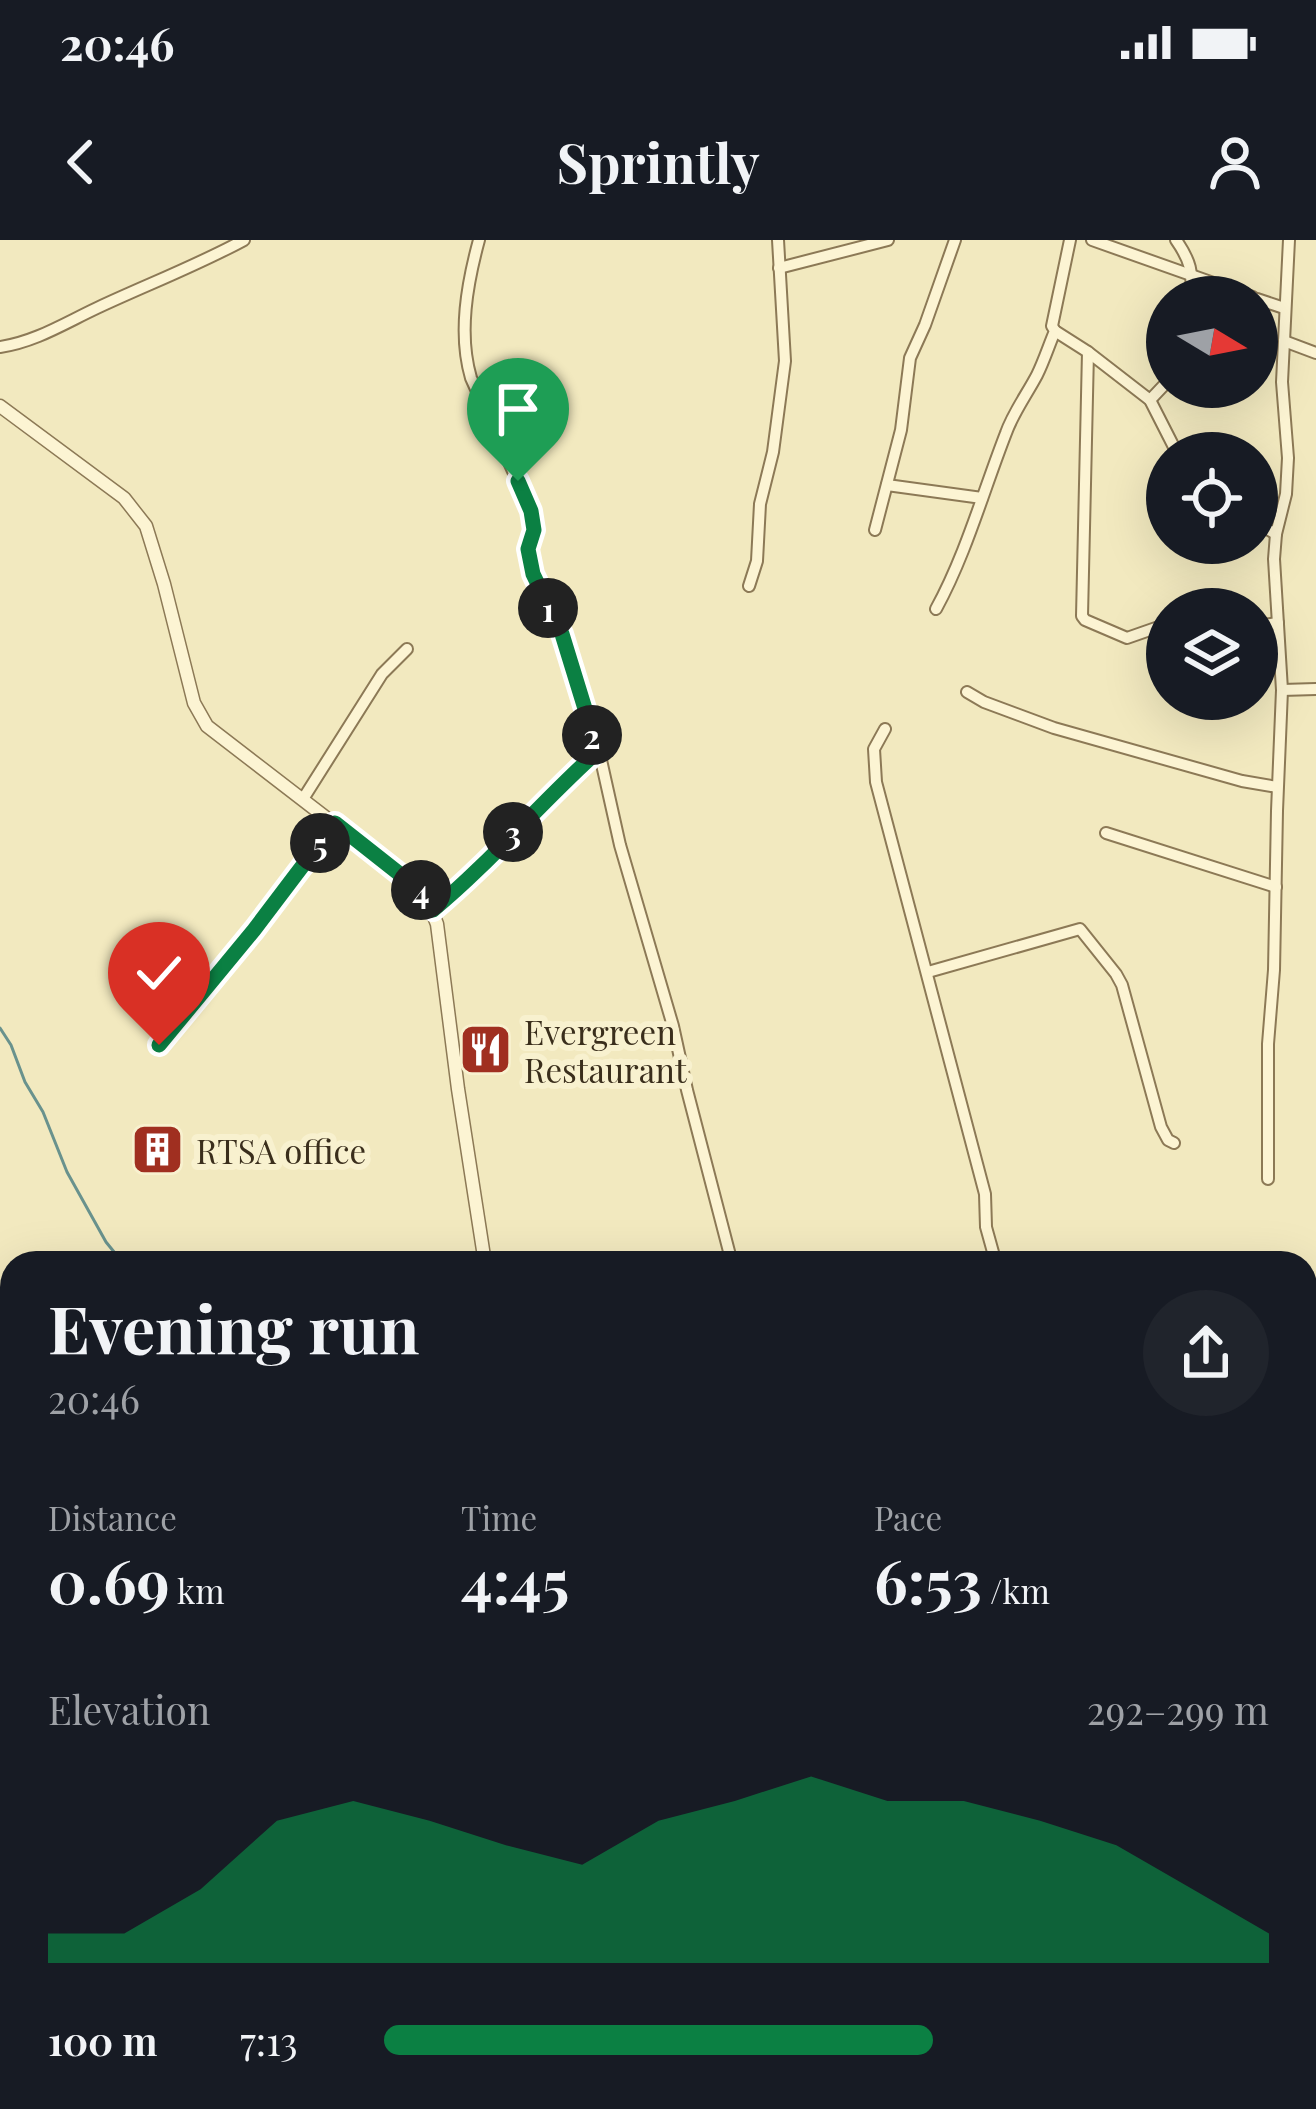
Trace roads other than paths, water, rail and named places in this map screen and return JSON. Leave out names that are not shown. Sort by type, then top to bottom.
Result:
[{"type":"street","points":[[0,347],[39,337],[244,240]]},
{"type":"street","points":[[479,240],[467,286],[465,356],[531,511],[534,530],[528,549],[533,574],[562,634],[598,751],[729,1251]]},
{"type":"street","points":[[749,586],[757,562],[760,504],[782,395],[785,355],[778,240]]},
{"type":"street","points":[[779,268],[888,240]]},
{"type":"street","points":[[875,530],[901,430],[910,358],[955,240]]},
{"type":"street","points":[[1070,240],[1052,326],[1146,397]]},
{"type":"street","points":[[1092,240],[1193,276]]},
{"type":"street","points":[[1176,240],[1193,276]]},
{"type":"street","points":[[1278,526],[1288,458],[1282,382],[1289,240]]},
{"type":"street","points":[[1278,306],[1284,308]]},
{"type":"street","points":[[936,609],[956,574],[1007,430],[1055,331]]},
{"type":"street","points":[[1284,341],[1316,353]]},
{"type":"street","points":[[1088,352],[1082,616],[1127,638],[1146,631]]},
{"type":"street","points":[[0,406],[124,498],[136,512],[152,540],[194,704],[208,726],[425,894],[433,910],[483,1251]]},
{"type":"street","points":[[887,485],[982,498]]},
{"type":"street","points":[[1268,1179],[1268,1045],[1282,690],[1278,623]]},
{"type":"street","points":[[303,800],[382,674],[407,649]]},
{"type":"street","points":[[1282,690],[1316,689]]},
{"type":"street","points":[[967,692],[1054,728],[1277,787]]},
{"type":"street","points":[[885,729],[874,749],[876,782],[986,1194],[986,1227],[993,1251]]},
{"type":"street","points":[[433,910],[598,751]]},
{"type":"street","points":[[159,1045],[335,823]]},
{"type":"street","points":[[1106,833],[1276,887]]},
{"type":"street","points":[[928,972],[1080,929],[1119,979],[1164,1135],[1174,1143]]},
{"type":"waterway","points":[[0,1028],[67,1172],[113,1251]]},
{"type":"place","name":"Evergreen Restaurant","points":[[485,1050]]},
{"type":"place","name":"RTSA office","points":[[157,1150]]}]
